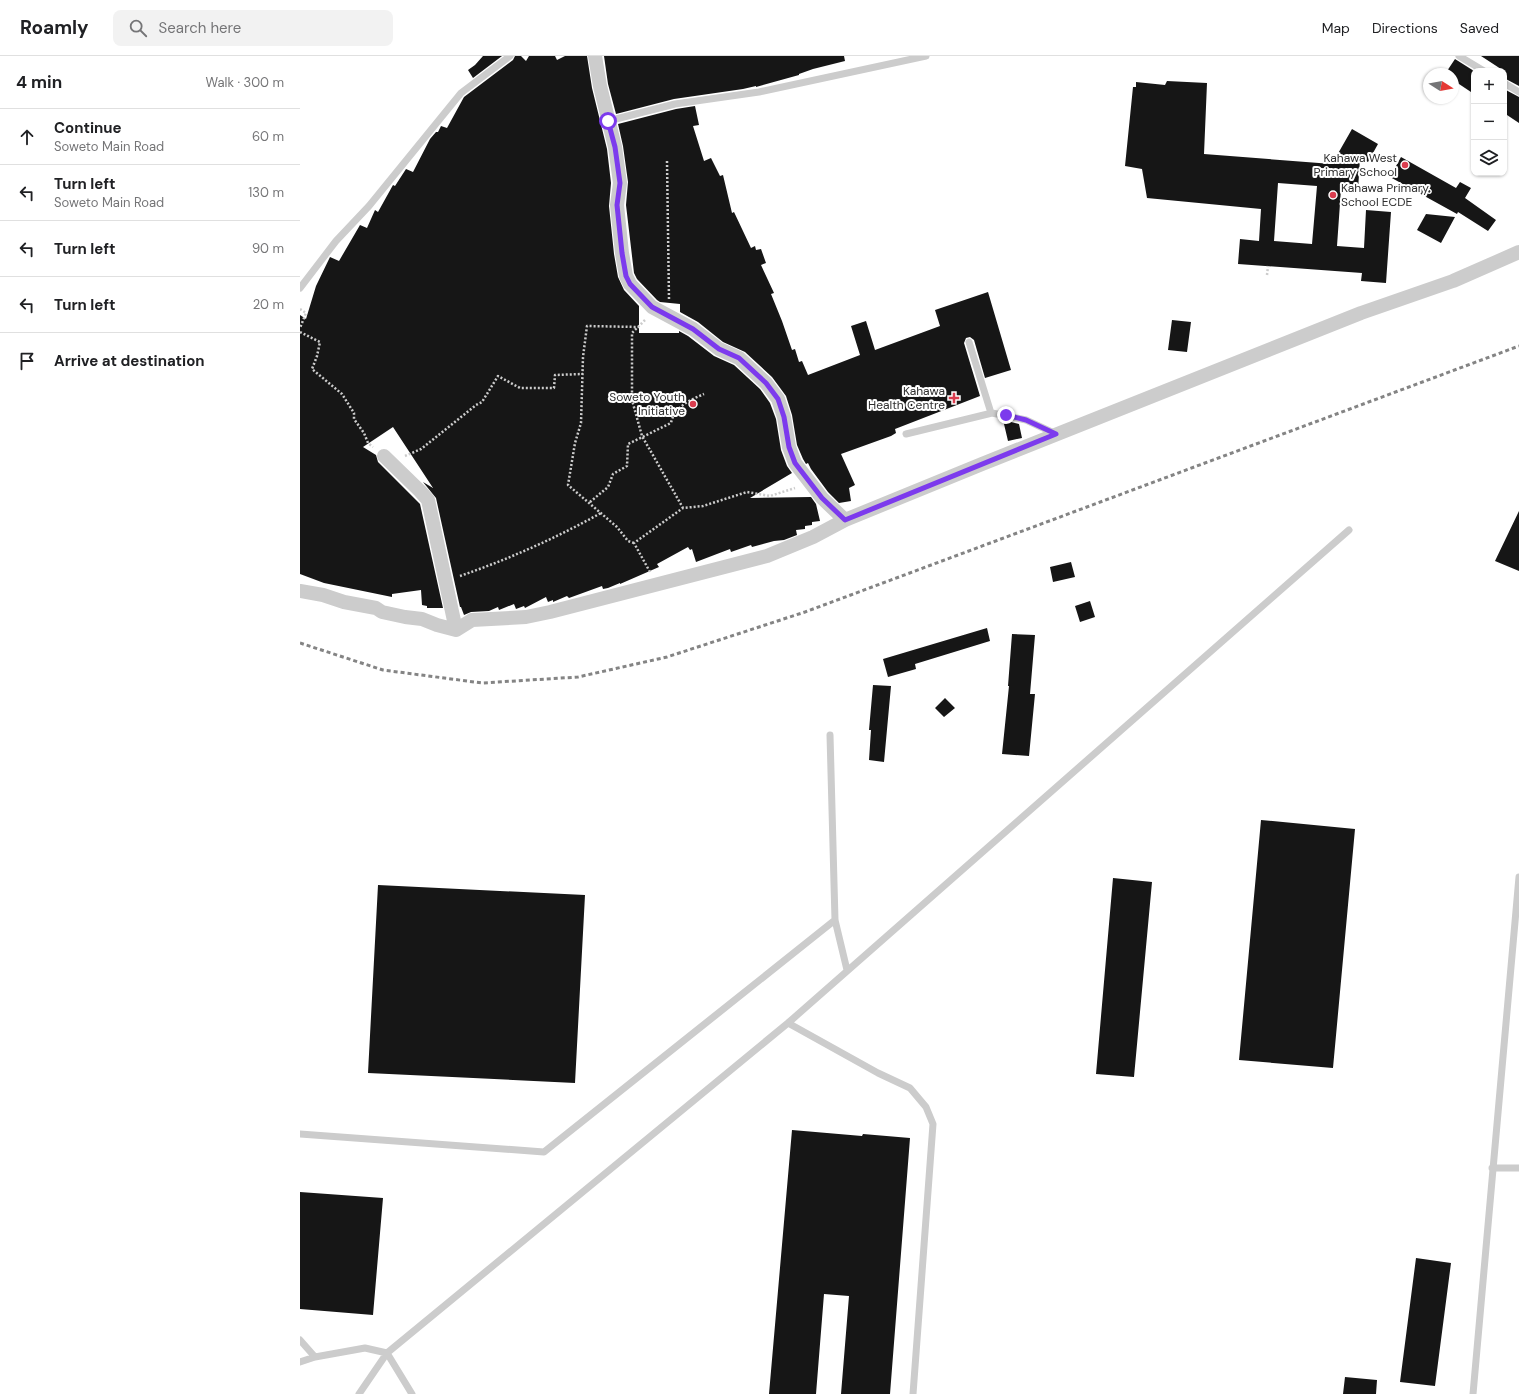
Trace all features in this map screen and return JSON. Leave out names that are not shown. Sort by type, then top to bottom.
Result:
[{"type":"street","points":[[595,56],[600,86],[615,147],[620,183],[617,205],[622,253],[626,276],[630,284],[652,307],[693,329],[719,349],[739,358],[766,383],[778,399],[782,411],[789,447],[795,463],[822,498],[845,520]]},
{"type":"street","points":[[300,591],[376,608],[382,612],[422,619],[456,630],[472,620],[532,616],[767,556],[814,537],[845,520],[1056,434],[1361,313],[1453,281],[1519,252]]},
{"type":"street","points":[[387,458],[428,500],[456,630]]},
{"type":"lane","points":[[300,288],[336,241],[369,206],[460,93],[510,56]]},
{"type":"lane","points":[[608,121],[675,104],[759,92],[926,56]]},
{"type":"lane","points":[[1459,56],[1479,68]]},
{"type":"lane","points":[[1507,85],[1519,92]]},
{"type":"lane","points":[[969,342],[991,414]]},
{"type":"lane","points":[[906,434],[991,414],[1026,420],[1056,434]]},
{"type":"lane","points":[[359,1394],[387,1354],[788,1023],[1349,530]]},
{"type":"lane","points":[[830,734],[835,920],[847,970]]},
{"type":"lane","points":[[1473,1394],[1519,877]]},
{"type":"lane","points":[[300,1134],[544,1152],[835,920]]},
{"type":"lane","points":[[788,1023],[878,1073],[910,1088],[926,1107],[933,1124],[913,1394]]},
{"type":"lane","points":[[1492,1168],[1519,1168]]},
{"type":"lane","points":[[300,1340],[315,1357]]},
{"type":"lane","points":[[300,1362],[315,1357],[365,1348],[387,1354],[412,1394]]},
{"type":"path","points":[[667,161],[669,316]]},
{"type":"path","points":[[1267,275],[1268,266]]},
{"type":"path","points":[[652,307],[644,322],[632,333],[632,400],[642,436],[683,508]]},
{"type":"path","points":[[300,309],[306,314],[300,328]]},
{"type":"path","points":[[639,327],[587,326],[583,356],[581,423],[575,443],[568,485],[590,502],[617,527],[628,541],[634,543],[656,584]]},
{"type":"path","points":[[300,332],[320,342],[312,370],[342,394],[354,413],[354,419],[364,433],[368,443],[387,458],[421,449],[476,405],[482,402],[498,376],[520,388],[554,388],[555,375],[583,374]]},
{"type":"path","points":[[590,502],[608,486],[613,474],[627,466],[628,444],[671,423],[673,414],[690,400],[704,394]]},
{"type":"path","points":[[634,543],[683,508],[703,506],[747,492],[770,496],[811,484]]},
{"type":"path","points":[[445,582],[499,562],[564,534],[601,513]]},
{"type":"building","points":[[483,56],[502,56],[473,78],[468,70]]},
{"type":"building","points":[[515,56],[521,56],[526,61],[529,56],[555,56],[557,60],[565,56],[587,56],[592,88],[607,149],[611,183],[609,206],[618,277],[624,290],[639,306],[639,333],[679,333],[679,331],[714,356],[734,365],[760,389],[770,403],[776,419],[781,450],[787,466],[792,473],[750,498],[811,497],[816,504],[820,521],[812,522],[812,525],[805,526],[805,529],[796,530],[797,535],[784,540],[752,547],[751,545],[731,552],[730,549],[696,562],[692,549],[690,550],[688,547],[657,564],[659,567],[608,588],[603,589],[602,586],[569,598],[567,596],[553,602],[553,600],[548,602],[546,597],[525,608],[524,606],[516,609],[514,604],[499,610],[498,607],[489,611],[471,612],[464,615],[460,607],[436,498],[423,482],[433,488],[393,427],[363,447],[376,455],[378,462],[420,504],[443,608],[427,608],[427,606],[422,605],[421,590],[392,594],[392,597],[324,583],[300,574],[300,315],[306,319],[316,286],[330,257],[339,261],[360,225],[367,228],[375,210],[378,212],[393,185],[395,186],[406,169],[413,172],[430,139],[436,132],[438,132],[441,126],[447,128],[464,97],[513,60]]},
{"type":"building","points":[[604,56],[844,56],[845,61],[813,69],[799,75],[756,87],[674,99],[616,114],[608,84]]},
{"type":"building","points":[[1481,56],[1519,56],[1519,86],[1507,80],[1507,68],[1499,68]]},
{"type":"building","points":[[1455,59],[1471,69],[1471,92],[1459,84],[1459,68],[1449,68]]},
{"type":"building","points":[[1167,81],[1207,83],[1204,154],[1332,164],[1352,129],[1378,144],[1368,162],[1360,158],[1358,190],[1341,189],[1337,246],[1364,248],[1366,210],[1391,212],[1386,283],[1361,281],[1362,273],[1238,264],[1240,239],[1259,241],[1261,209],[1147,198],[1142,169],[1125,166],[1133,87],[1136,87],[1136,82],[1165,85]],"holes":[[[1278,183],[1317,186],[1312,244],[1274,241]]]},
{"type":"building","points":[[1507,91],[1519,97],[1519,123],[1507,115]]},
{"type":"building","points":[[695,106],[699,125],[693,126],[704,161],[711,158],[720,176],[723,175],[732,213],[734,212],[751,248],[755,246],[756,250],[761,249],[766,263],[761,265],[774,293],[771,294],[792,350],[795,349],[799,362],[802,361],[808,375],[860,355],[851,326],[866,321],[875,350],[940,326],[935,310],[988,292],[1011,370],[985,378],[974,340],[970,337],[966,338],[964,343],[980,396],[895,429],[896,433],[891,436],[841,454],[855,485],[849,488],[851,501],[839,503],[828,492],[808,463],[806,464],[797,445],[792,415],[786,396],[772,377],[745,352],[723,342],[698,322],[680,312],[680,304],[660,302],[657,300],[637,279],[634,273],[626,205],[628,182],[618,124],[676,109]]},
{"type":"building","points":[[1401,157],[1456,188],[1460,182],[1471,188],[1465,198],[1496,220],[1488,231],[1458,212],[1457,214],[1390,177]]},
{"type":"building","points":[[1426,214],[1455,217],[1441,243],[1417,230]]},
{"type":"building","points":[[1172,320],[1191,322],[1187,352],[1168,350]]},
{"type":"building","points":[[1011,422],[1019,424],[1022,438],[1008,441],[1004,424]]},
{"type":"building","points":[[1519,511],[1519,571],[1495,561]]},
{"type":"building","points":[[1071,562],[1075,577],[1053,582],[1050,567]]},
{"type":"building","points":[[1090,601],[1095,617],[1080,622],[1075,606]]},
{"type":"building","points":[[987,628],[990,641],[915,664],[916,669],[888,677],[883,659]]},
{"type":"building","points":[[1012,634],[1035,635],[1030,694],[1035,694],[1029,756],[1002,754],[1009,686]]},
{"type":"building","points":[[873,685],[891,686],[884,762],[869,760],[871,730],[869,730]]},
{"type":"building","points":[[945,698],[955,708],[944,717],[935,708]]},
{"type":"building","points":[[1261,820],[1355,829],[1333,1068],[1239,1060]]},
{"type":"building","points":[[1113,878],[1152,882],[1134,1077],[1096,1074]]},
{"type":"building","points":[[378,885],[585,895],[575,1083],[368,1073]]},
{"type":"building","points":[[792,1130],[862,1136],[863,1134],[910,1138],[890,1394],[841,1394],[849,1296],[824,1294],[816,1394],[769,1394]]},
{"type":"building","points":[[300,1192],[383,1198],[373,1315],[300,1309]]},
{"type":"building","points":[[1416,1258],[1451,1263],[1435,1386],[1400,1382]]},
{"type":"building","points":[[1345,1377],[1377,1380],[1376,1394],[1343,1394]]},
{"type":"railway","points":[[300,643],[383,670],[482,683],[578,677],[667,657],[805,612],[1519,346]]},
{"type":"place","name":"Kahawa West Primary School","points":[[1405,165]]},
{"type":"place","name":"Kahawa Primary. School ECDE","points":[[1333,195]]},
{"type":"place","name":"Kahawa Health Centre","points":[[954,398]]},
{"type":"place","name":"Soweto Youth Initiative","points":[[693,404]]},
{"type":"route","points":[[608,121],[615,147],[620,183],[617,205],[622,253],[626,276],[630,284],[652,307],[693,329],[719,349],[739,358],[766,383],[778,399],[784,417],[789,447],[795,463],[822,498],[845,520],[1056,434],[1026,420],[1006,415]]}]
